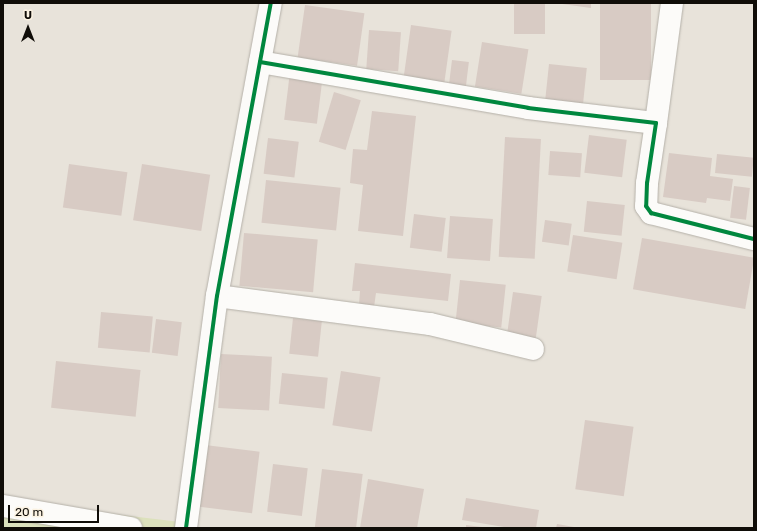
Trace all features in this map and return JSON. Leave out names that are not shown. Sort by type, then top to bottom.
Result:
[{"type":"street","points":[[186,528],[217,296],[271,3]]},
{"type":"street","points":[[672,3],[647,183],[646,206],[651,213],[754,239]]},
{"type":"street","points":[[260,62],[528,108],[656,123]]},
{"type":"street","points":[[217,296],[430,324],[534,349]]},
{"type":"street","points":[[3,506],[131,528]]},
{"type":"green space","points":[[3,501],[189,523],[188,528],[3,528]]},
{"type":"building","points":[[514,3],[545,3],[545,34],[514,34]]},
{"type":"building","points":[[555,3],[591,3],[591,8]]},
{"type":"building","points":[[600,3],[651,3],[651,80],[600,80]]},
{"type":"building","points":[[305,5],[364,13],[357,66],[298,57]]},
{"type":"building","points":[[411,25],[452,31],[444,85],[403,79]]},
{"type":"building","points":[[369,30],[401,32],[398,71],[366,69]]},
{"type":"building","points":[[482,42],[528,49],[521,94],[475,86]]},
{"type":"building","points":[[452,60],[469,62],[465,93],[448,91]]},
{"type":"building","points":[[549,64],[587,68],[583,106],[545,102]]},
{"type":"building","points":[[290,72],[323,76],[317,124],[284,120]]},
{"type":"building","points":[[334,92],[361,100],[346,150],[319,142]]},
{"type":"building","points":[[372,111],[416,116],[403,236],[358,231],[363,185],[350,183],[353,149],[367,150]]},
{"type":"building","points":[[589,135],[627,140],[622,177],[584,173]]},
{"type":"building","points":[[505,137],[541,139],[535,259],[499,257]]},
{"type":"building","points":[[268,138],[299,142],[294,178],[264,174]]},
{"type":"building","points":[[550,151],[582,153],[580,177],[548,175]]},
{"type":"building","points":[[669,153],[712,158],[710,176],[733,179],[730,201],[707,198],[706,203],[663,197]]},
{"type":"building","points":[[717,154],[754,158],[752,177],[715,173]]},
{"type":"building","points":[[69,164],[127,172],[121,216],[63,208]]},
{"type":"building","points":[[142,164],[210,175],[201,231],[133,220]]},
{"type":"building","points":[[266,180],[341,188],[336,231],[262,223]]},
{"type":"building","points":[[734,186],[750,188],[746,220],[730,218]]},
{"type":"building","points":[[587,201],[625,205],[622,236],[584,232]]},
{"type":"building","points":[[414,214],[446,218],[442,252],[410,248]]},
{"type":"building","points":[[450,216],[493,219],[490,261],[447,258]]},
{"type":"building","points":[[545,220],[572,224],[569,246],[542,242]]},
{"type":"building","points":[[244,233],[318,239],[313,292],[239,286]]},
{"type":"building","points":[[573,235],[622,243],[617,279],[567,272]]},
{"type":"building","points":[[642,238],[754,258],[745,309],[633,289]]},
{"type":"building","points":[[355,263],[451,274],[448,301],[376,293],[374,307],[359,305],[360,291],[352,291]]},
{"type":"building","points":[[460,280],[506,285],[501,328],[456,323]]},
{"type":"building","points":[[513,292],[542,296],[536,340],[507,336]]},
{"type":"building","points":[[101,312],[153,317],[150,352],[98,348]]},
{"type":"building","points":[[293,318],[322,321],[318,357],[289,354]]},
{"type":"building","points":[[156,319],[182,322],[178,356],[152,353]]},
{"type":"building","points":[[221,354],[272,357],[269,411],[218,408]]},
{"type":"building","points":[[56,361],[141,370],[136,417],[51,408]]},
{"type":"building","points":[[341,371],[381,377],[372,432],[332,425]]},
{"type":"building","points":[[282,373],[328,378],[325,409],[279,404]]},
{"type":"building","points":[[585,420],[634,427],[624,496],[575,489]]},
{"type":"building","points":[[205,445],[260,452],[252,513],[197,507]]},
{"type":"building","points":[[273,464],[308,468],[302,516],[267,512]]},
{"type":"building","points":[[322,469],[363,474],[356,528],[315,528]]},
{"type":"building","points":[[368,479],[424,489],[417,528],[360,528]]},
{"type":"building","points":[[466,498],[539,510],[536,528],[510,528],[462,520]]},
{"type":"building","points":[[557,524],[574,527],[574,528],[556,528]]},
{"type":"building","points":[[466,525],[482,527],[482,528],[466,528]]},
{"type":"cycle path","points":[[186,528],[217,296],[271,3]]},
{"type":"cycle path","points":[[260,62],[528,108],[656,123],[647,183],[646,206],[651,213],[754,239]]}]
